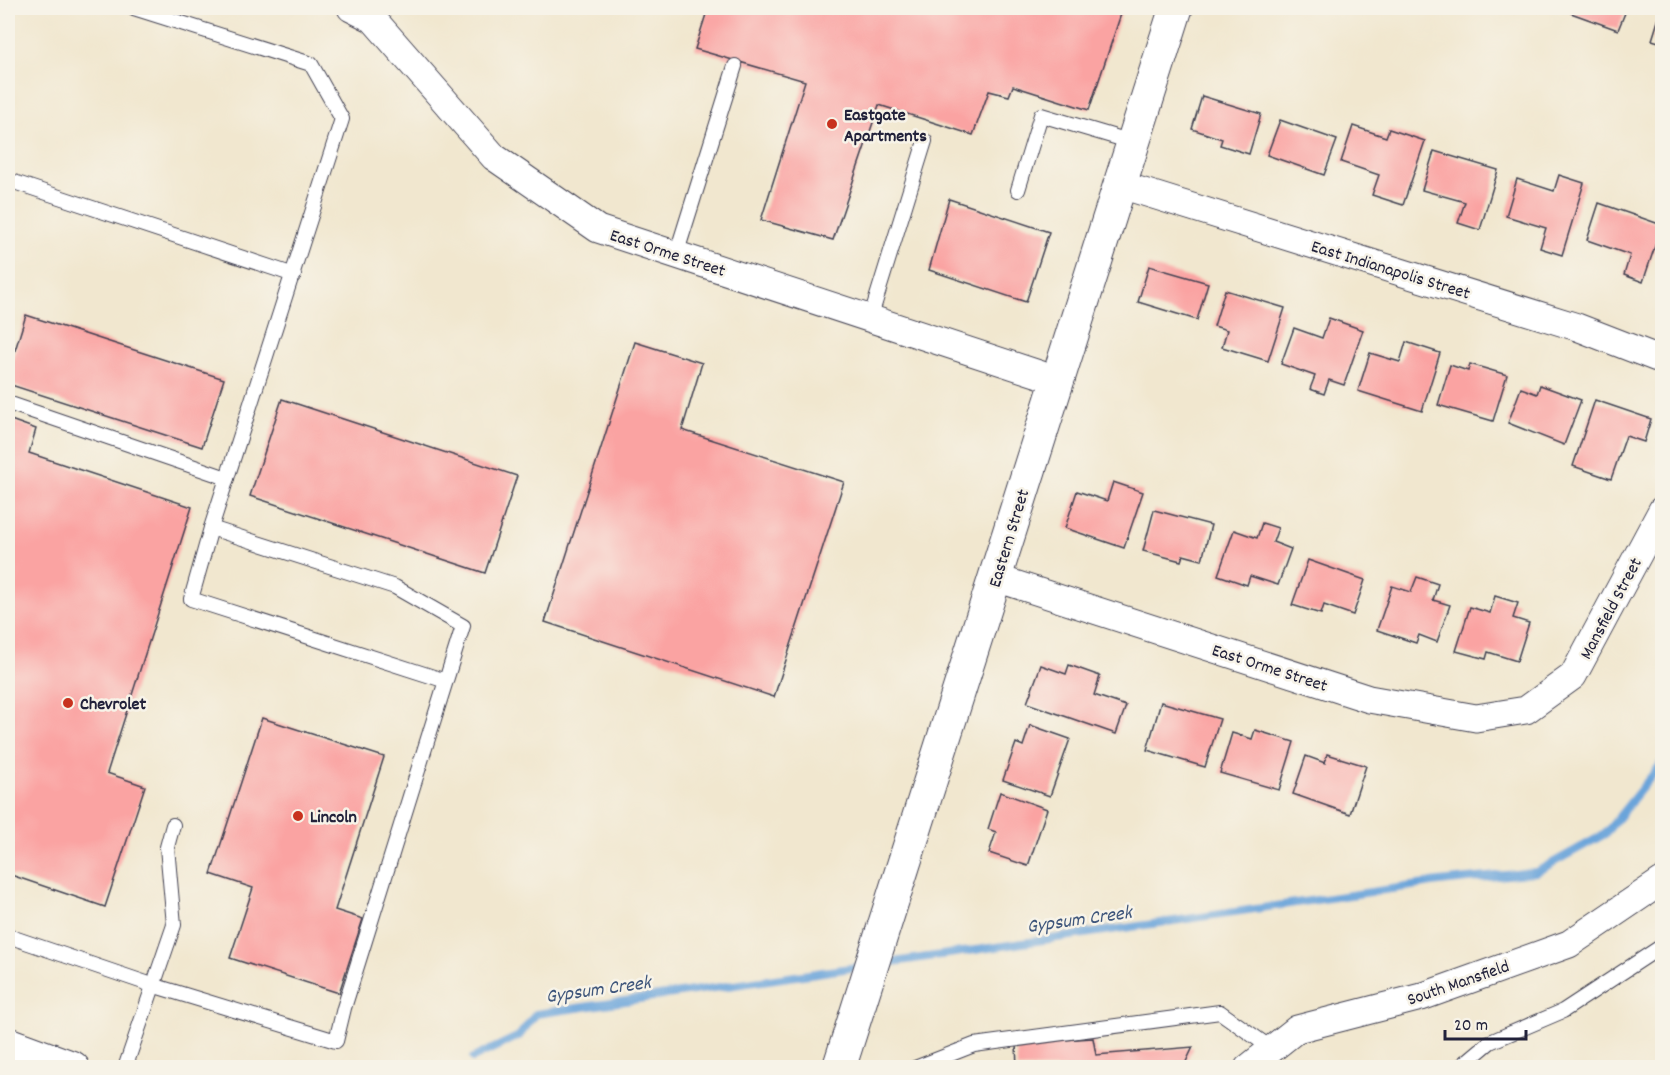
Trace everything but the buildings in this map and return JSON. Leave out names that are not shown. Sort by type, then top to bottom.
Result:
[{"type":"street","name":"Eastern Street","points":[[840,1064],[890,902],[996,578],[1118,184],[1176,8]]},
{"type":"street","name":"East Orme Street","points":[[358,9],[373,19],[494,157],[598,230],[1057,380]]},
{"type":"street","name":"East Indianapolis Street","points":[[1118,184],[1577,327],[1662,360]]},
{"type":"street","name":"Mansfield Street","points":[[1545,696],[1573,676],[1662,510]]},
{"type":"street","name":"East Orme Street","points":[[996,578],[1369,699],[1476,718],[1526,710],[1545,696]]},
{"type":"street","name":"South Mansfield","points":[[1248,1068],[1297,1029],[1421,996],[1569,944],[1662,881]]},
{"type":"street","points":[[8,1044],[73,1068]]},
{"type":"lane","points":[[134,8],[311,64],[342,119],[294,275],[211,528],[191,599],[446,681]]},
{"type":"lane","points":[[676,255],[735,66]]},
{"type":"lane","points":[[1018,190],[1041,115],[1132,142]]},
{"type":"lane","points":[[870,319],[925,141]]},
{"type":"lane","points":[[8,180],[294,275]]},
{"type":"lane","points":[[8,403],[227,478]]},
{"type":"lane","points":[[8,936],[152,985],[336,1041],[344,1008],[463,626],[395,587],[211,528]]},
{"type":"lane","points":[[125,1068],[174,925],[167,847],[173,825]]},
{"type":"lane","points":[[1459,1068],[1490,1042],[1563,1011],[1662,946]]},
{"type":"lane","points":[[915,1068],[974,1045],[1220,1012],[1272,1049]]},
{"type":"waterway","name":"Gypsum Creek","points":[[880,964],[1439,882],[1536,872],[1605,834],[1662,763]]},
{"type":"waterway","name":"Gypsum Creek","points":[[473,1058],[519,1036],[536,1014],[864,966]]},
{"type":"place","name":"Eastgate Apartments","points":[[832,124]]},
{"type":"place","name":"Chevrolet","points":[[68,703]]},
{"type":"place","name":"Lincoln","points":[[298,816]]}]
